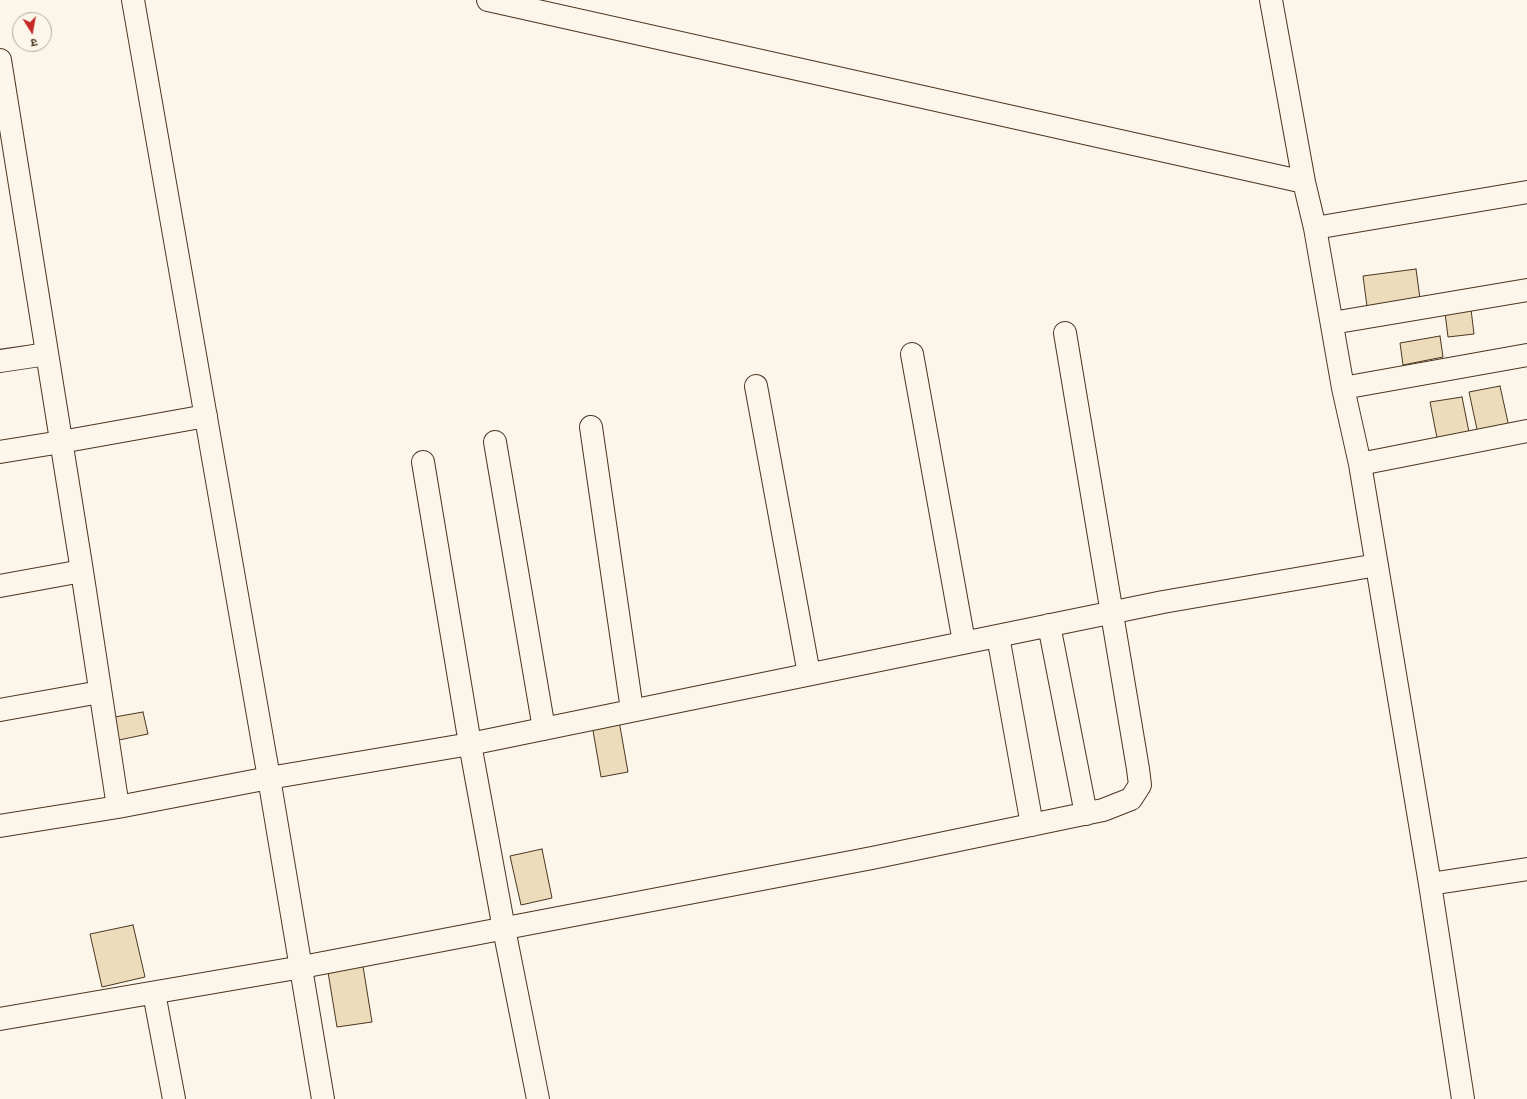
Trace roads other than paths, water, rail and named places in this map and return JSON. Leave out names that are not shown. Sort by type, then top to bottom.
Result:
[{"type":"street","points":[[133,0],[302,968],[323,1099]]},
{"type":"street","points":[[488,0],[1304,182]]},
{"type":"street","points":[[1271,0],[1304,182],[1315,228],[1343,388],[1360,464],[1430,884],[1463,1099]]},
{"type":"street","points":[[0,60],[82,571],[118,807]]},
{"type":"street","points":[[1315,228],[1527,192]]},
{"type":"street","points":[[1332,323],[1527,290]]},
{"type":"street","points":[[0,1019],[302,968],[872,858],[1086,814],[1103,810],[1131,799],[1140,785],[1113,612],[1065,333]]},
{"type":"street","points":[[0,361],[47,354]]},
{"type":"street","points":[[912,354],[964,642]]},
{"type":"street","points":[[1343,388],[1527,355]]},
{"type":"street","points":[[756,386],[809,674]]},
{"type":"street","points":[[0,452],[206,416]]},
{"type":"street","points":[[591,427],[632,710]]},
{"type":"street","points":[[1360,464],[1527,431]]},
{"type":"street","points":[[495,442],[544,729]]},
{"type":"street","points":[[423,462],[470,744],[504,929],[538,1099]]},
{"type":"street","points":[[0,826],[118,807],[269,778],[470,744],[1113,612],[1377,565]]},
{"type":"street","points":[[0,586],[82,571]]},
{"type":"street","points":[[1049,625],[1086,814]]},
{"type":"street","points":[[998,636],[1032,825]]},
{"type":"street","points":[[0,710],[100,692]]},
{"type":"street","points":[[1430,884],[1527,869]]},
{"type":"street","points":[[154,993],[174,1099]]}]
